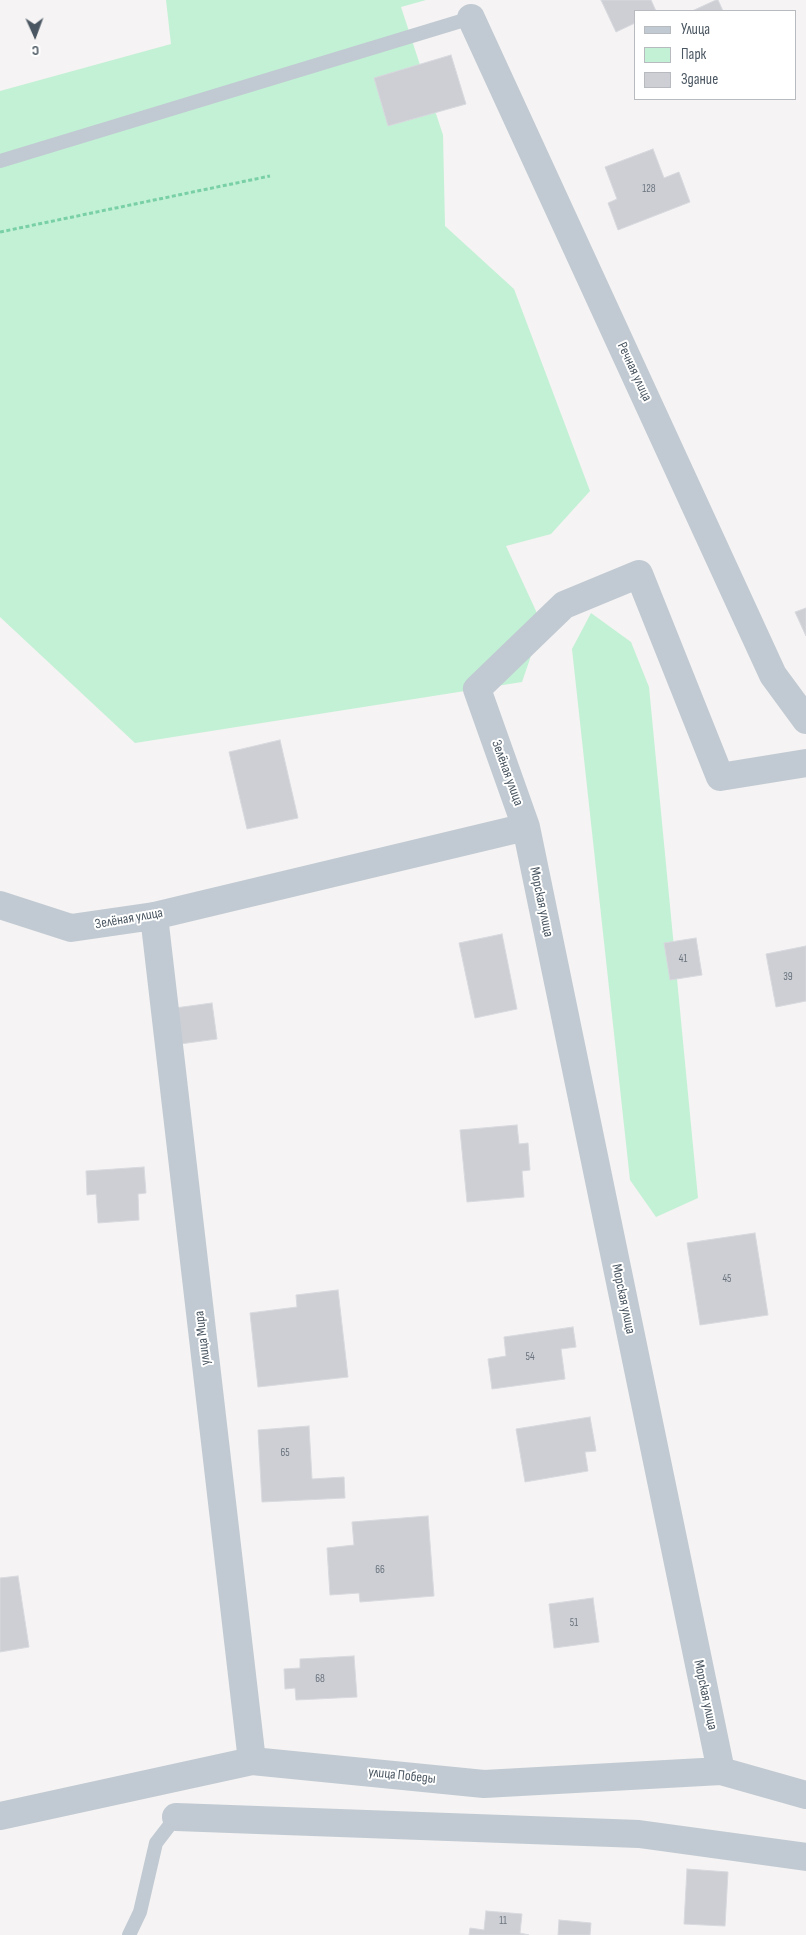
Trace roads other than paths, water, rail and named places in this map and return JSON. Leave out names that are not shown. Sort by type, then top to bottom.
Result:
[{"type":"street","name":"Речная улица","points":[[471,18],[773,675],[806,720]]},
{"type":"street","name":"Зелёная улица","points":[[0,905],[72,928],[154,916],[526,827],[477,689],[564,605],[639,574],[720,777],[806,763]]},
{"type":"street","name":"Морская улица","points":[[526,827],[721,1771]]},
{"type":"street","name":"улица Мира","points":[[154,916],[252,1761]]},
{"type":"street","name":"улица Победы","points":[[0,1816],[252,1761],[484,1784],[721,1771],[806,1795]]},
{"type":"street","points":[[176,1817],[639,1834],[806,1857]]},
{"type":"lane","points":[[0,161],[471,18]]},
{"type":"lane","points":[[129,1935],[140,1912],[156,1843],[176,1817]]}]
